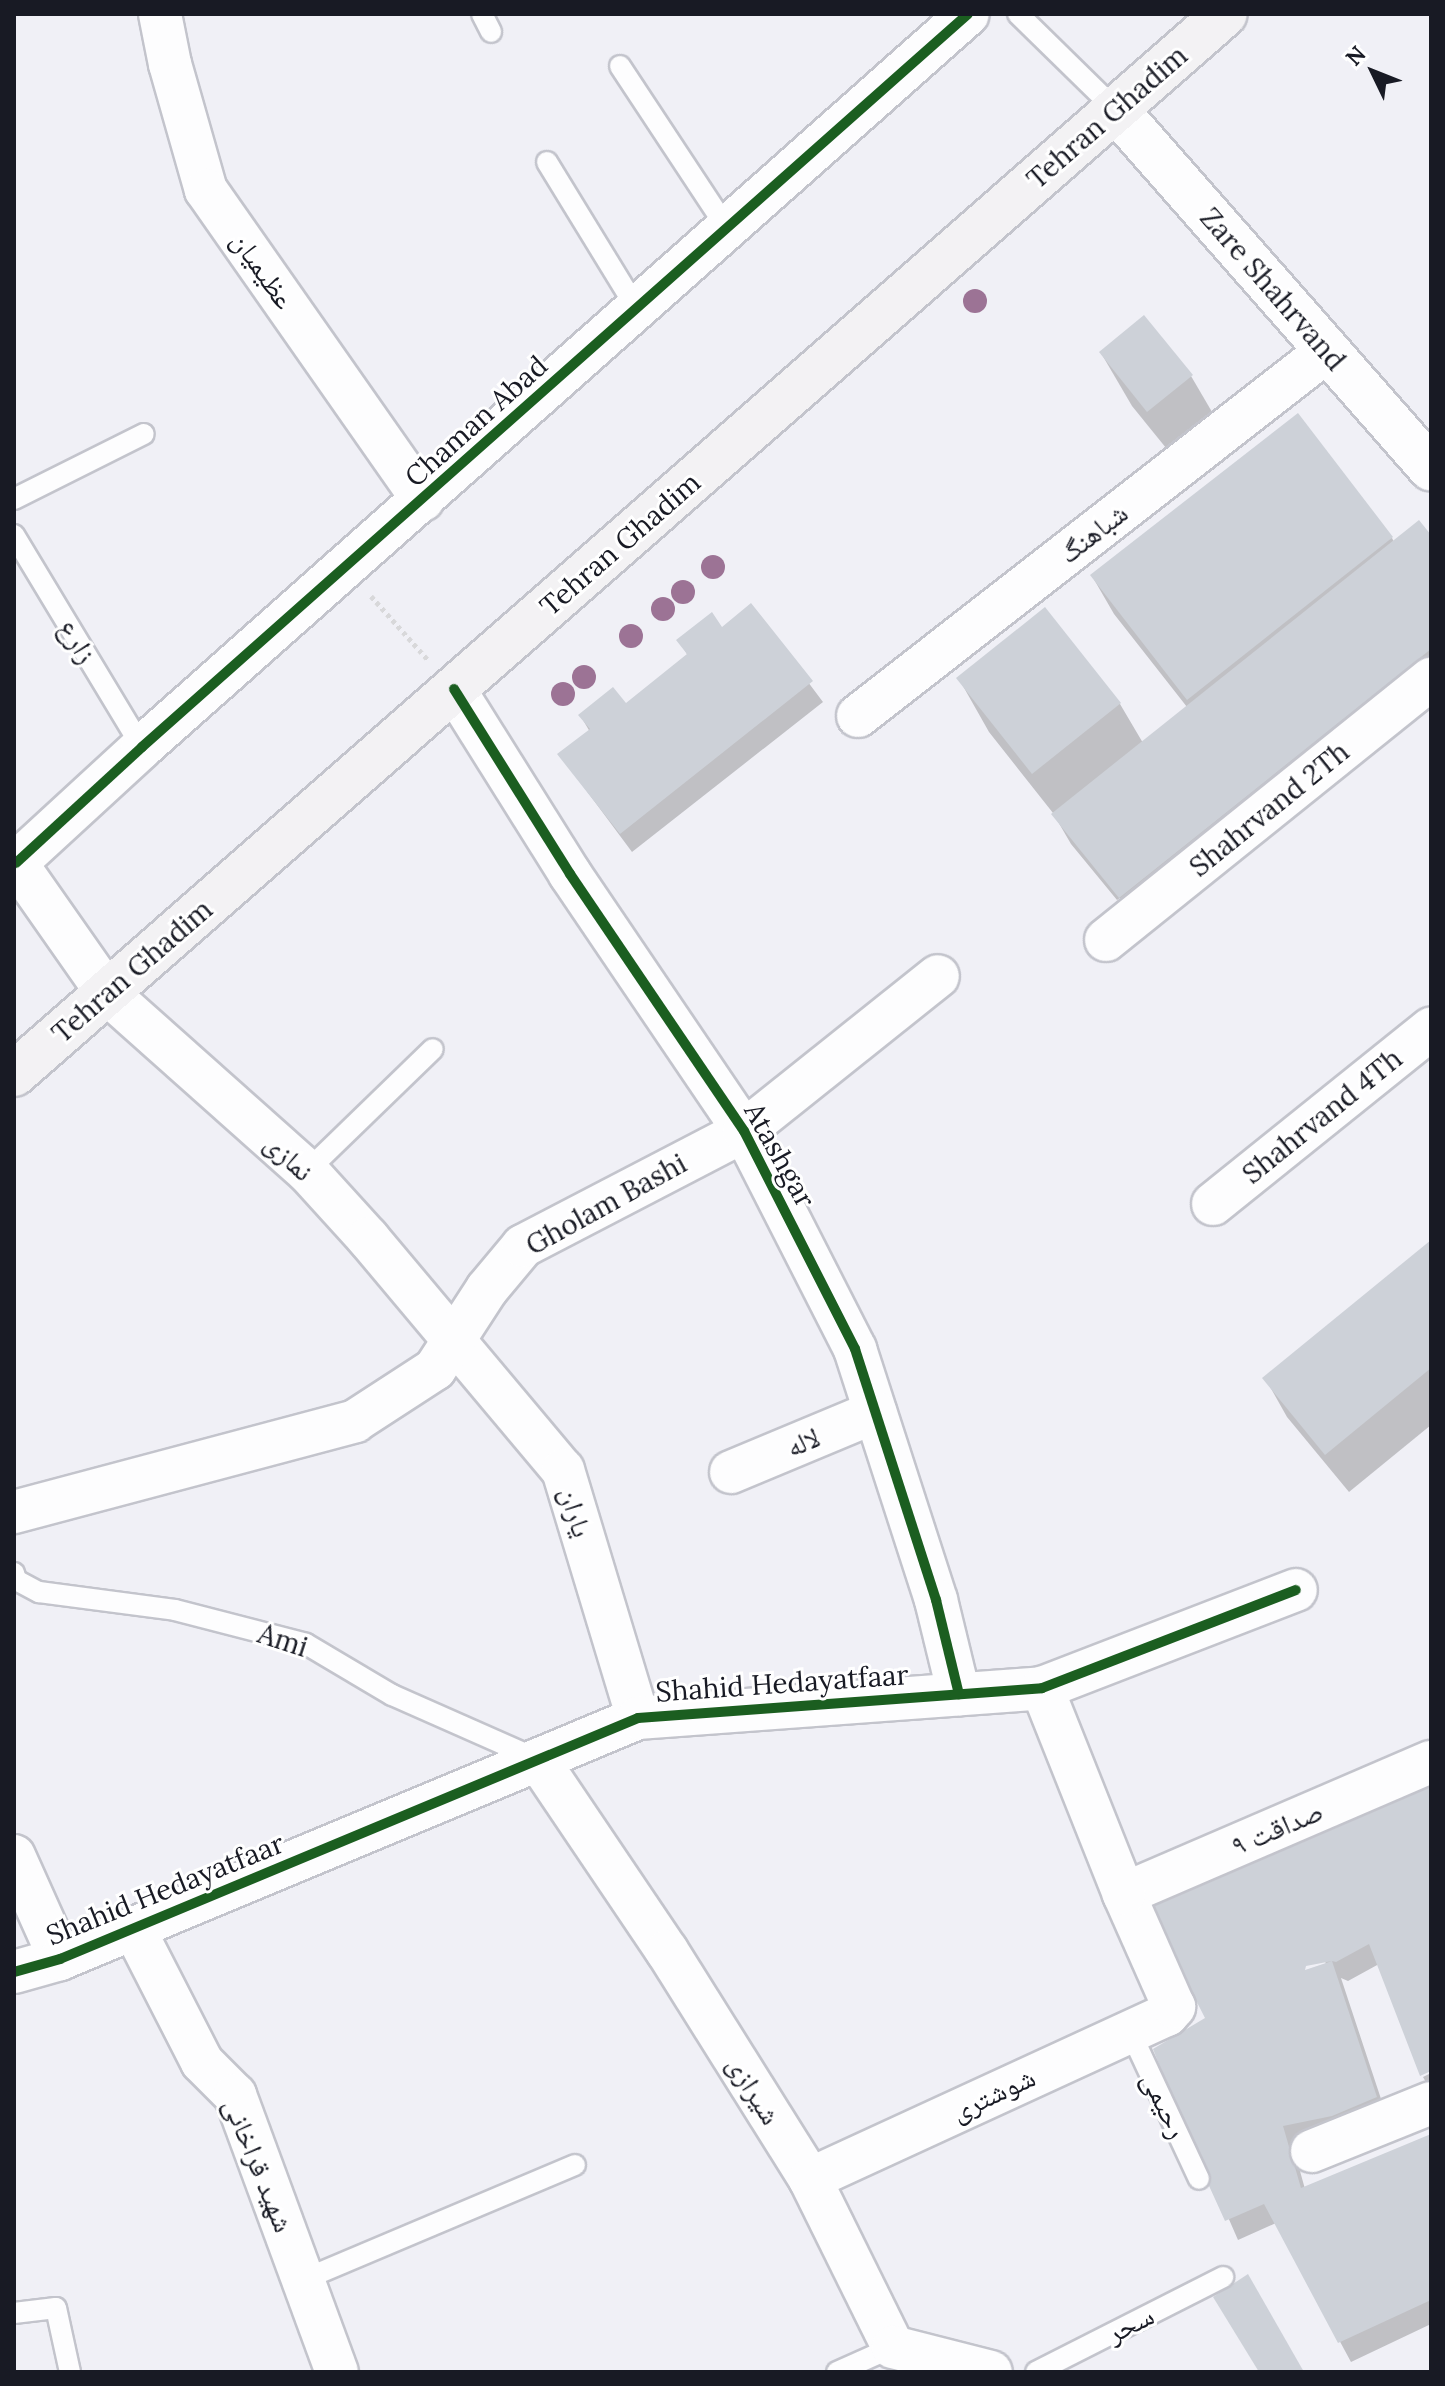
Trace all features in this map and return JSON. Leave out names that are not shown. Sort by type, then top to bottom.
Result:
[{"type":"main road","name":"Tehran Ghadim","points":[[14,1074],[1225,14]]},
{"type":"street","name":"عظیمیان","points":[[160,14],[170,64],[206,190],[423,500]]},
{"type":"street","name":"Chaman Abad","points":[[15,861],[968,14]]},
{"type":"street","name":"Zare Shahrvand","points":[[1116,110],[1327,351],[1425,450]]},
{"type":"street","name":"شباهنگ","points":[[858,716],[1327,351]]},
{"type":"street","name":"Shahrvand 2Th","points":[[1106,940],[1431,679]]},
{"type":"street","name":"Atashgar","points":[[454,689],[570,874],[744,1131],[855,1349],[936,1600],[959,1694]]},
{"type":"street","name":"نمازی","points":[[15,861],[107,993],[307,1171],[368,1238],[451,1340]]},
{"type":"street","name":"Gholam Bashi","points":[[14,1512],[355,1421],[435,1369],[451,1340],[523,1246],[744,1131],[938,976]]},
{"type":"street","name":"Shahrvand 4Th","points":[[1213,1204],[1431,1029]]},
{"type":"street","name":"یاران","points":[[451,1340],[563,1470],[638,1718]]},
{"type":"street","name":"لاله","points":[[731,1472],[875,1412]]},
{"type":"street","name":"Shahid Hedayatfaar","points":[[14,1972],[60,1959],[134,1929],[638,1718],[1042,1688],[1296,1590]]},
{"type":"street","points":[[1042,1688],[1124,1894]]},
{"type":"street","name":"شیرازی","points":[[538,1760],[667,1951],[810,2179],[893,2347]]},
{"type":"street","name":"صداقت ۹","points":[[1124,1894],[1431,1762]]},
{"type":"street","points":[[14,1856],[60,1959]]},
{"type":"street","name":"شوشتری","points":[[810,2179],[1167,2015],[1174,2007],[1124,1894]]},
{"type":"street","name":"شهید قراخانی","points":[[134,1929],[202,2062],[235,2095],[337,2372]]},
{"type":"street","points":[[1312,2151],[1431,2103]]},
{"type":"street","points":[[893,2347],[991,2372]]},
{"type":"lane","points":[[1018,14],[1116,110]]},
{"type":"lane","points":[[620,66],[727,228]]},
{"type":"lane","points":[[547,162],[637,309]]},
{"type":"lane","points":[[14,499],[144,434]]},
{"type":"lane","name":"زارع","points":[[14,535],[142,747]]},
{"type":"lane","points":[[307,1171],[433,1049]]},
{"type":"lane","name":"Ami","points":[[14,1573],[16,1580],[39,1592],[175,1610],[306,1644],[392,1695],[538,1760]]},
{"type":"lane","name":"رحیمی","points":[[1130,2031],[1199,2179]]},
{"type":"lane","points":[[305,2279],[575,2165]]},
{"type":"lane","name":"سحر","points":[[1036,2372],[1223,2277]]},
{"type":"lane","points":[[14,2313],[56,2308],[70,2372]]},
{"type":"lane","points":[[837,2372],[893,2347]]},
{"type":"path","points":[[346,568],[454,689]]},
{"type":"building","points":[[1144,315],[1193,375],[1147,412],[1099,352]]},
{"type":"building","points":[[1298,413],[1393,537],[1187,700],[1090,575]]},
{"type":"building","points":[[1419,520],[1431,535],[1431,649],[1119,898],[1051,814]]},
{"type":"building","points":[[751,603],[813,681],[620,834],[557,754],[590,729],[578,715],[613,687],[626,703],[687,654],[676,640],[712,612],[722,627]]},
{"type":"building","points":[[1045,607],[1121,703],[1032,774],[956,678]]},
{"type":"building","points":[[1431,1240],[1431,1368],[1325,1455],[1262,1378]]},
{"type":"building","points":[[1431,1785],[1431,2071],[1420,2076],[1369,1944],[1336,1962],[1332,1961],[1377,2097],[1332,2116],[1283,2126],[1301,2188],[1431,2134],[1431,2300],[1338,2343],[1264,2204],[1225,2221],[1195,2155],[1153,2049],[1205,2018],[1149,1908],[1206,1877]],"holes":[[[1332,1961],[1305,1970],[1306,1966]]]},
{"type":"building","points":[[1248,2274],[1304,2372],[1259,2372],[1213,2297]]},
{"type":"cycle path","points":[[16,863],[142,747],[968,14]]},
{"type":"cycle path","points":[[454,689],[570,874],[744,1131],[855,1349],[936,1600],[959,1694]]},
{"type":"cycle path","points":[[14,1972],[60,1959],[638,1718],[1042,1688],[1296,1590]]}]
